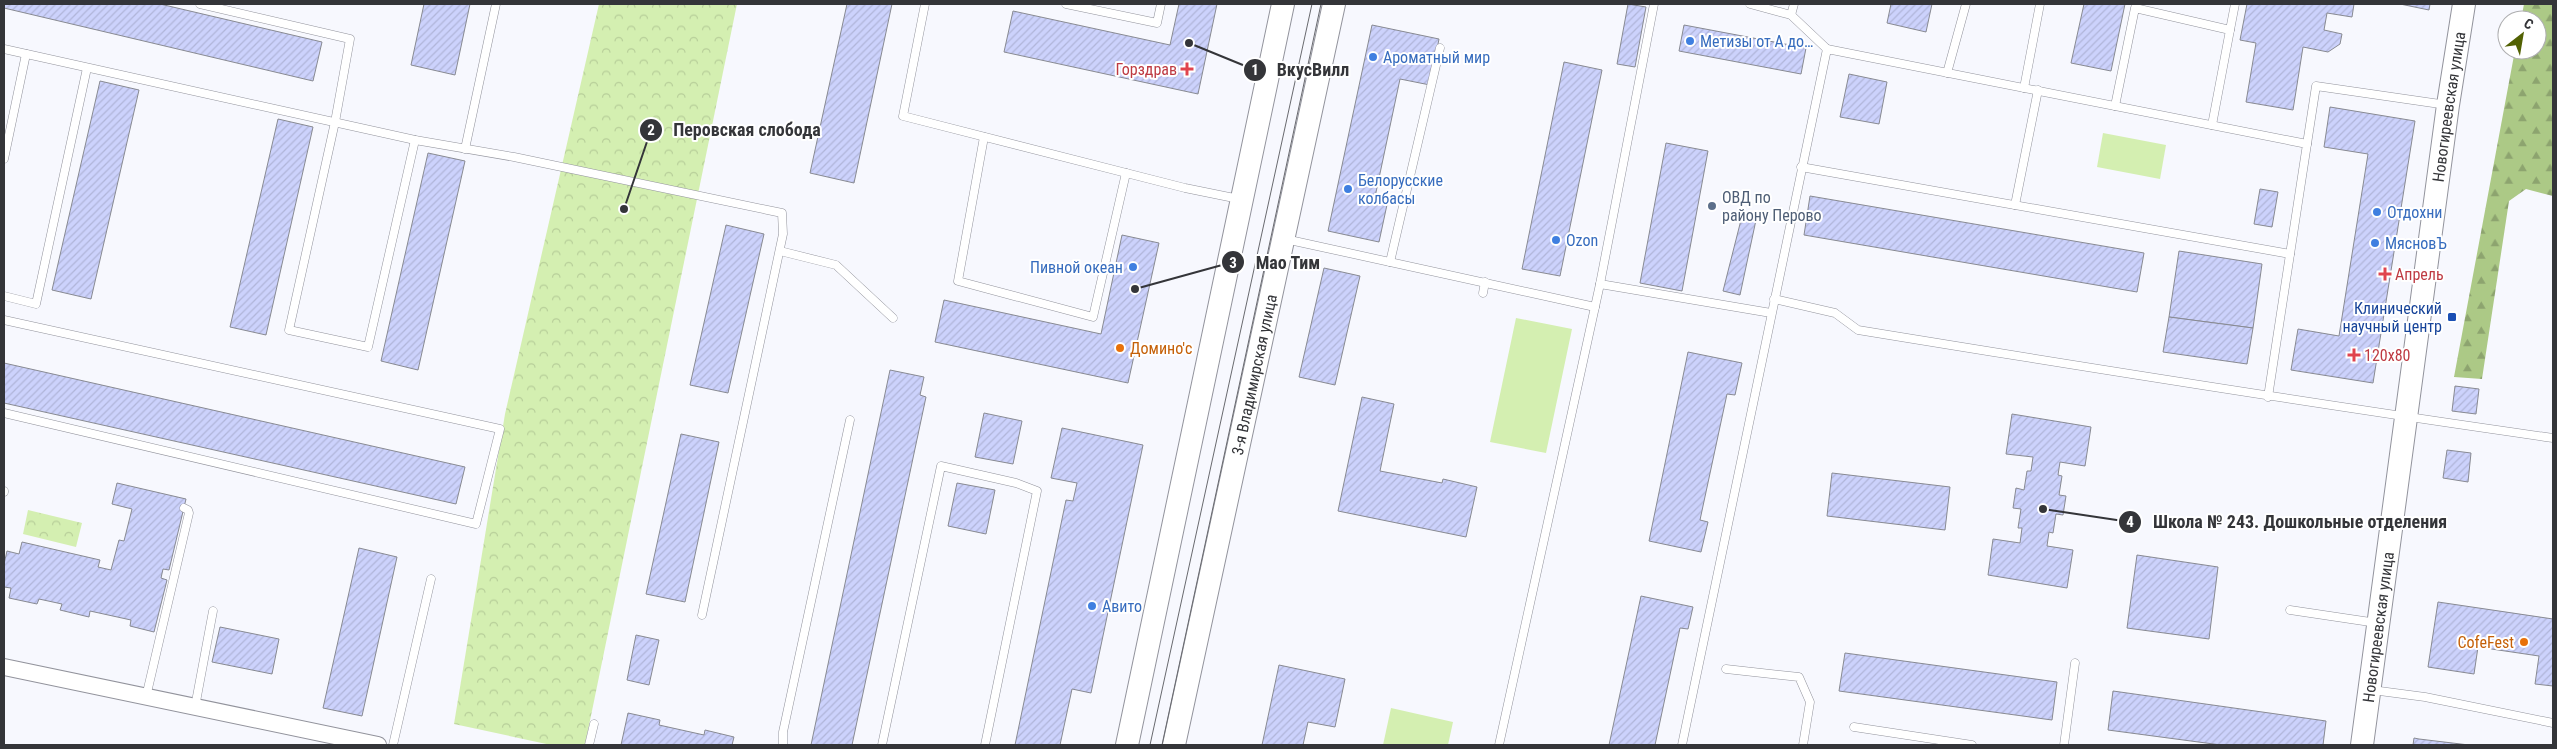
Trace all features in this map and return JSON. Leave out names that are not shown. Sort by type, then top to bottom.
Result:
[{"type":"street","points":[[1127,745],[1283,4]]},
{"type":"street","name":"3-я Владимирская улица","points":[[1174,745],[1334,4]]},
{"type":"street","name":"Новогиреевская улица","points":[[2362,745],[2448,105],[2464,4]]},
{"type":"street","points":[[4,667],[196,707],[335,741],[378,745]]},
{"type":"lane","points":[[200,4],[350,40],[335,122],[289,330],[368,347],[416,140]]},
{"type":"lane","points":[[465,149],[496,4]]},
{"type":"lane","points":[[925,4],[903,116],[1126,173],[1242,199]]},
{"type":"lane","points":[[1066,4],[1157,24],[1161,4]]},
{"type":"lane","points":[[1498,745],[1600,284],[1654,4]]},
{"type":"lane","points":[[1750,4],[1791,15],[1826,49],[2308,144]]},
{"type":"lane","points":[[1791,15],[1794,4]]},
{"type":"lane","points":[[1947,72],[1966,4]]},
{"type":"lane","points":[[2024,88],[2040,4]]},
{"type":"lane","points":[[2212,125],[2235,4]]},
{"type":"lane","points":[[2115,106],[2135,8],[2230,30]]},
{"type":"lane","points":[[1390,262],[1440,48]]},
{"type":"lane","points":[[4,49],[416,140],[514,157],[782,213],[783,234],[780,251],[702,615]]},
{"type":"lane","points":[[1682,745],[1826,49]]},
{"type":"lane","points":[[4,159],[26,54]]},
{"type":"lane","points":[[4,296],[36,304],[87,68]]},
{"type":"lane","points":[[2268,397],[2316,86],[2448,105]]},
{"type":"lane","points":[[2016,205],[2038,90]]},
{"type":"lane","points":[[984,137],[958,281],[1093,317],[1126,173]]},
{"type":"lane","points":[[1801,167],[2290,254]]},
{"type":"lane","points":[[1283,238],[1595,307]]},
{"type":"lane","points":[[780,251],[836,265],[893,318]]},
{"type":"lane","points":[[1483,293],[1485,282]]},
{"type":"lane","points":[[1600,284],[1771,313]]},
{"type":"lane","points":[[1774,299],[1835,313],[1858,330],[2268,397],[2553,438]]},
{"type":"lane","points":[[4,320],[500,429],[476,524],[4,413]]},
{"type":"lane","points":[[783,745],[783,732],[850,420]]},
{"type":"lane","points":[[882,745],[941,466],[1016,483],[1037,491],[986,745]]},
{"type":"lane","points":[[146,697],[189,513],[184,508]]},
{"type":"lane","points":[[393,745],[431,579]]},
{"type":"lane","points":[[2290,610],[2379,623]]},
{"type":"lane","points":[[196,707],[213,611]]},
{"type":"lane","points":[[2064,745],[2075,663]]},
{"type":"lane","points":[[1726,669],[1799,677],[1810,702],[1803,745]]},
{"type":"lane","points":[[2370,689],[2424,697],[2553,722]]},
{"type":"lane","points":[[589,745],[594,724]]},
{"type":"lane","points":[[1854,727],[1972,745]]},
{"type":"green space","points":[[599,4],[737,4],[585,745],[551,745],[454,724],[505,414]]},
{"type":"green space","points":[[2524,4],[2553,4],[2553,196],[2526,189],[2509,201],[2482,379],[2454,377],[2513,60],[2547,60],[2547,10],[2523,10]]},
{"type":"green space","points":[[2103,133],[2166,145],[2160,179],[2097,167]]},
{"type":"green space","points":[[1516,318],[1572,329],[1546,453],[1490,442]]},
{"type":"green space","points":[[28,510],[82,523],[76,547],[23,534]]},
{"type":"green space","points":[[1391,708],[1453,722],[1448,745],[1383,745]]},
{"type":"building","points":[[4,4],[160,4],[322,42],[313,81],[4,8]]},
{"type":"building","points":[[424,4],[470,4],[455,75],[411,65]]},
{"type":"building","points":[[847,4],[892,4],[854,183],[810,173]]},
{"type":"building","points":[[1179,4],[1217,4],[1198,94],[1004,52],[1013,11],[1170,45]]},
{"type":"building","points":[[1628,4],[1646,7],[1635,67],[1617,64]]},
{"type":"building","points":[[1891,4],[1932,4],[1926,32],[1887,23]]},
{"type":"building","points":[[2084,4],[2125,4],[2111,71],[2071,63]]},
{"type":"building","points":[[2247,4],[2354,4],[2352,17],[2327,13],[2324,30],[2342,34],[2340,44],[2328,52],[2303,47],[2293,110],[2246,102],[2256,43],[2240,40]]},
{"type":"building","points":[[2400,4],[2430,4],[2429,10]]},
{"type":"building","points":[[1372,25],[1439,39],[1430,85],[1400,79],[1375,197],[1388,200],[1379,242],[1328,231]]},
{"type":"building","points":[[1684,25],[1806,48],[1801,74],[1679,51]]},
{"type":"building","points":[[1564,62],[1602,70],[1560,276],[1522,269]]},
{"type":"building","points":[[1849,74],[1887,82],[1879,124],[1840,117]]},
{"type":"building","points":[[100,81],[139,90],[91,299],[52,290]]},
{"type":"building","points":[[2330,107],[2415,121],[2373,383],[2291,370],[2298,329],[2339,336],[2368,154],[2324,147]]},
{"type":"building","points":[[278,119],[313,127],[266,335],[230,327]]},
{"type":"building","points":[[1666,143],[1708,151],[1682,291],[1640,283]]},
{"type":"building","points":[[428,153],[465,161],[418,370],[381,361]]},
{"type":"building","points":[[2260,189],[2278,192],[2272,227],[2254,224]]},
{"type":"building","points":[[1810,196],[2144,253],[2137,292],[1804,235]]},
{"type":"building","points":[[1742,216],[1756,220],[1740,295],[1723,291]]},
{"type":"building","points":[[726,225],[764,234],[728,393],[690,385]]},
{"type":"building","points":[[1122,235],[1159,243],[1128,383],[935,342],[944,300],[1101,334]]},
{"type":"building","points":[[2179,251],[2262,264],[2253,328],[2169,317]]},
{"type":"building","points":[[1324,268],[1360,276],[1335,385],[1299,377]]},
{"type":"building","points":[[2169,317],[2253,328],[2247,364],[2163,352]]},
{"type":"building","points":[[1688,352],[1742,363],[1735,395],[1727,394],[1700,520],[1708,522],[1701,552],[1649,541]]},
{"type":"building","points":[[4,363],[465,467],[456,504],[4,403]]},
{"type":"building","points":[[890,370],[924,377],[920,395],[926,397],[852,745],[811,745]]},
{"type":"building","points":[[2455,386],[2479,389],[2476,414],[2452,411]]},
{"type":"building","points":[[1362,397],[1394,404],[1380,471],[1442,483],[1443,479],[1477,487],[1466,537],[1338,511]]},
{"type":"building","points":[[984,413],[1022,421],[1013,464],[975,457]]},
{"type":"building","points":[[2012,414],[2091,427],[2085,466],[2060,462],[2058,475],[2062,476],[2059,495],[2066,496],[2063,515],[2056,514],[2053,533],[2049,532],[2047,546],[2073,550],[2067,588],[1988,575],[1993,539],[2020,543],[2022,528],[2018,528],[2021,509],[2013,508],[2016,488],[2024,490],[2027,471],[2031,471],[2033,457],[2006,454]]},
{"type":"building","points":[[1062,428],[1143,445],[1091,693],[1072,689],[1060,745],[1015,745],[1066,500],[1073,501],[1077,483],[1051,478]]},
{"type":"building","points":[[681,434],[719,442],[685,602],[646,594]]},
{"type":"building","points":[[2447,450],[2471,453],[2468,482],[2443,478]]},
{"type":"building","points":[[1832,473],[1950,487],[1945,530],[1827,516]]},
{"type":"building","points":[[117,483],[186,499],[169,570],[163,569],[161,578],[167,580],[154,632],[130,626],[131,620],[90,611],[89,617],[60,610],[62,604],[39,599],[37,604],[9,598],[11,588],[4,587],[4,564],[7,551],[19,554],[22,542],[100,560],[98,567],[111,570],[119,540],[124,541],[132,509],[112,504]]},
{"type":"building","points":[[957,483],[995,490],[986,534],[948,526]]},
{"type":"building","points":[[359,548],[397,557],[362,716],[323,708]]},
{"type":"building","points":[[2137,555],[2218,567],[2209,639],[2127,628]]},
{"type":"building","points":[[1641,596],[1693,607],[1688,629],[1680,628],[1655,745],[1609,745]]},
{"type":"building","points":[[2438,602],[2553,619],[2553,686],[2535,684],[2539,656],[2478,647],[2474,674],[2428,667]]},
{"type":"building","points":[[220,627],[279,639],[272,674],[212,662]]},
{"type":"building","points":[[636,635],[659,640],[649,685],[627,680]]},
{"type":"building","points":[[1845,653],[2057,682],[2052,720],[1839,691]]},
{"type":"building","points":[[1279,665],[1345,679],[1335,727],[1308,722],[1303,745],[1262,745]]},
{"type":"building","points":[[2113,691],[2326,721],[2323,745],[2221,745],[2108,730]]},
{"type":"building","points":[[628,713],[660,720],[659,725],[704,735],[705,730],[734,737],[732,745],[621,745]]},
{"type":"building","points":[[2414,738],[2419,739],[2469,745],[2413,745]]},
{"type":"tram line","points":[[1150,745],[1312,4]]},
{"type":"tram line","points":[[1162,745],[1321,4]]},
{"type":"place","name":"Метизы от А до…","points":[[1690,41]]},
{"type":"place","name":"ВкусВилл","points":[[1189,43]]},
{"type":"place","name":"Ароматный мир","points":[[1373,57]]},
{"type":"place","name":"Горздрав","points":[[1187,69]]},
{"type":"place","name":"Белорусские колбасы","points":[[1348,189]]},
{"type":"place","name":"ОВД по району Перово","points":[[1712,206]]},
{"type":"place","name":"Перовская слобода","points":[[624,209]]},
{"type":"place","name":"Отдохни","points":[[2377,212]]},
{"type":"place","name":"Ozon","points":[[1556,240]]},
{"type":"place","name":"МясновЪ","points":[[2375,243]]},
{"type":"place","name":"Пивной океан","points":[[1133,267]]},
{"type":"place","name":"Апрель","points":[[2385,274]]},
{"type":"place","name":"Мао Тим","points":[[1135,289]]},
{"type":"place","name":"Клинический научный центр","points":[[2452,317]]},
{"type":"place","name":"Домино'c","points":[[1120,348]]},
{"type":"place","name":"120x80","points":[[2354,355]]},
{"type":"place","name":"Школа № 243. Дошкольные отделения","points":[[2043,509]]},
{"type":"place","name":"Авито","points":[[1092,606]]},
{"type":"place","name":"CofeFest","points":[[2524,642]]}]
